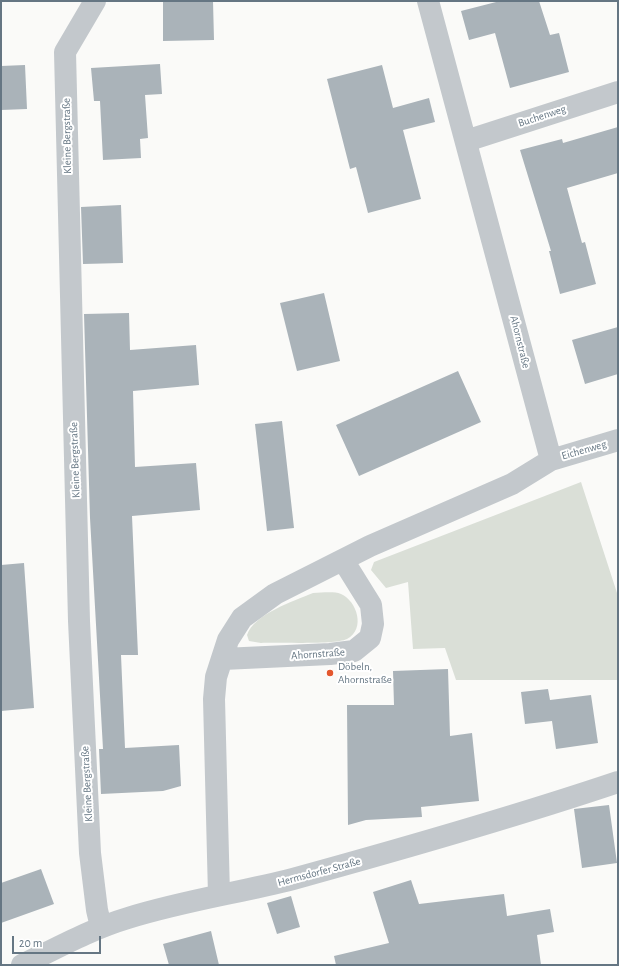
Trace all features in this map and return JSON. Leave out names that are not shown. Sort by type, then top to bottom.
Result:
[{"type":"street","name":"Kleine Bergstraße","points":[[95,1],[65,52],[79,628],[90,853],[97,910],[101,927]]},
{"type":"street","name":"Ahornstraße","points":[[428,1],[551,460]]},
{"type":"street","name":"Buchenweg","points":[[466,141],[618,92]]},
{"type":"street","name":"Eichenweg","points":[[551,460],[618,440]]},
{"type":"street","points":[[219,895],[216,862],[214,699],[216,677],[228,640],[242,618],[275,594],[370,546],[512,484],[551,460]]},
{"type":"street","name":"Ahornstraße","points":[[223,659],[330,654],[354,651],[370,638],[373,624],[371,606],[343,560]]},
{"type":"street","name":"Hermsdorfer Straße","points":[[22,965],[101,927],[128,918],[219,895],[252,890],[371,858],[536,809],[618,782]]},
{"type":"shaded area","points":[[581,482],[618,596],[618,680],[456,680],[445,648],[413,649],[408,582],[386,588],[371,570],[374,562]]},
{"type":"shaded area","points":[[313,593],[335,593],[341,594],[347,598],[355,609],[357,615],[358,622],[353,634],[347,639],[331,642],[261,643],[249,641],[247,635],[251,627],[266,615],[286,604]]},
{"type":"building","points":[[163,1],[213,1],[214,40],[163,41]]},
{"type":"building","points":[[500,1],[539,1],[550,35],[559,33],[569,72],[510,88],[495,33],[469,40],[461,11]]},
{"type":"building","points":[[160,64],[162,94],[145,95],[148,138],[140,139],[141,158],[103,160],[100,101],[94,101],[91,68]]},
{"type":"building","points":[[25,65],[27,109],[1,110],[1,66]]},
{"type":"building","points":[[382,65],[393,108],[429,98],[435,122],[403,130],[421,199],[368,213],[356,167],[350,169],[327,79]]},
{"type":"building","points":[[618,127],[618,173],[567,188],[582,243],[585,242],[596,284],[560,294],[549,251],[551,251],[520,150],[562,139],[563,143]]},
{"type":"building","points":[[121,205],[123,263],[83,264],[81,207]]},
{"type":"building","points":[[324,293],[340,361],[297,371],[280,303]]},
{"type":"building","points":[[129,313],[130,350],[196,345],[199,385],[133,391],[135,467],[196,463],[200,510],[132,516],[138,655],[121,655],[125,748],[179,745],[181,786],[163,791],[101,794],[99,749],[103,749],[90,518],[84,314]]},
{"type":"building","points":[[618,327],[618,374],[585,384],[572,340]]},
{"type":"building","points":[[458,371],[481,422],[359,476],[336,425]]},
{"type":"building","points":[[282,421],[294,528],[267,531],[255,424]]},
{"type":"building","points":[[24,563],[34,708],[1,711],[1,565]]},
{"type":"building","points":[[448,669],[450,736],[472,733],[479,801],[421,807],[422,817],[366,820],[348,825],[347,705],[394,705],[393,671]]},
{"type":"building","points":[[548,689],[550,700],[591,695],[598,743],[556,749],[552,721],[525,724],[521,692]]},
{"type":"building","points":[[609,805],[617,863],[582,868],[574,809]]},
{"type":"building","points":[[41,869],[54,904],[1,923],[1,883]]},
{"type":"building","points":[[411,880],[419,904],[504,894],[507,916],[550,909],[554,932],[537,935],[541,965],[336,965],[334,956],[389,943],[373,892]]},
{"type":"building","points":[[291,896],[300,927],[277,934],[267,903]]},
{"type":"building","points":[[211,931],[219,965],[169,965],[163,944]]},
{"type":"place","name":"Döbeln, Ahornstraße","points":[[330,673]]}]
